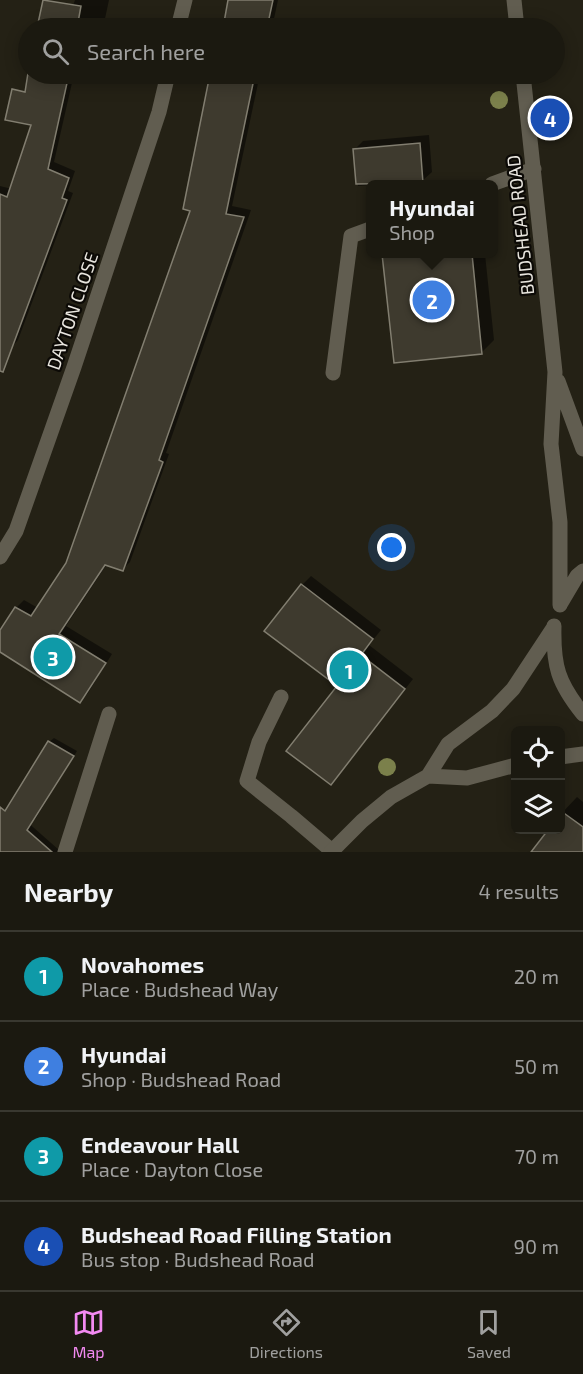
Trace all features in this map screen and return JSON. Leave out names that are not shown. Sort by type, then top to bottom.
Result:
[{"type":"main road","points":[[180,18],[185,0]]},
{"type":"main road","points":[[514,0],[517,18]]},
{"type":"main road","name":"DAYTON CLOSE","points":[[0,557],[16,531],[74,367],[159,112],[166,84]]},
{"type":"main road","name":"BUDSHEAD ROAD","points":[[524,84],[555,372],[551,444],[560,522],[560,605]]},
{"type":"main road","points":[[498,182],[534,169]]},
{"type":"main road","points":[[333,373],[351,236],[366,230]]},
{"type":"main road","name":"BUDSHEAD ROAD","points":[[555,372],[583,449]]},
{"type":"main road","points":[[583,571],[577,576],[560,605],[554,627],[554,661],[566,693],[583,714]]},
{"type":"main road","points":[[281,697],[259,742],[247,781],[332,851],[362,821],[391,797],[428,776],[448,744],[492,711],[513,689],[554,627]]},
{"type":"main road","points":[[65,852],[109,714]]},
{"type":"main road","points":[[565,756],[583,754]]},
{"type":"main road","points":[[428,776],[467,778],[511,766]]},
{"type":"building","points":[[43,0],[81,6],[79,18],[39,18]]},
{"type":"building","points":[[228,0],[273,0],[269,18],[225,18]]},
{"type":"building","points":[[26,84],[67,84],[48,169],[69,178],[62,198],[67,200],[3,372],[0,371],[0,194],[7,197],[31,125],[5,120],[12,89],[25,92]]},
{"type":"building","points":[[208,84],[253,84],[226,214],[244,217],[159,460],[163,462],[123,571],[105,565],[59,634],[106,663],[80,703],[0,652],[0,630],[15,607],[31,616],[66,563],[190,211],[183,209]]},
{"type":"building","points":[[420,143],[423,180],[366,180],[366,184],[356,184],[353,149]]},
{"type":"building","points":[[382,258],[472,258],[482,354],[394,363]]},
{"type":"building","points":[[301,584],[373,639],[361,655],[405,689],[331,785],[286,751],[337,686],[264,631]]},
{"type":"building","points":[[48,741],[74,756],[27,830],[52,852],[0,852],[0,807],[5,811]]},
{"type":"building","points":[[565,814],[583,827],[583,852],[531,852],[545,834],[565,834]]},
{"type":"place","name":"Budshead Road Filling Station","points":[[550,118]]},
{"type":"place","name":"Hyundai","points":[[432,300]]},
{"type":"place","name":"Endeavour Hall","points":[[53,657]]},
{"type":"place","name":"Novahomes","points":[[349,670]]}]
